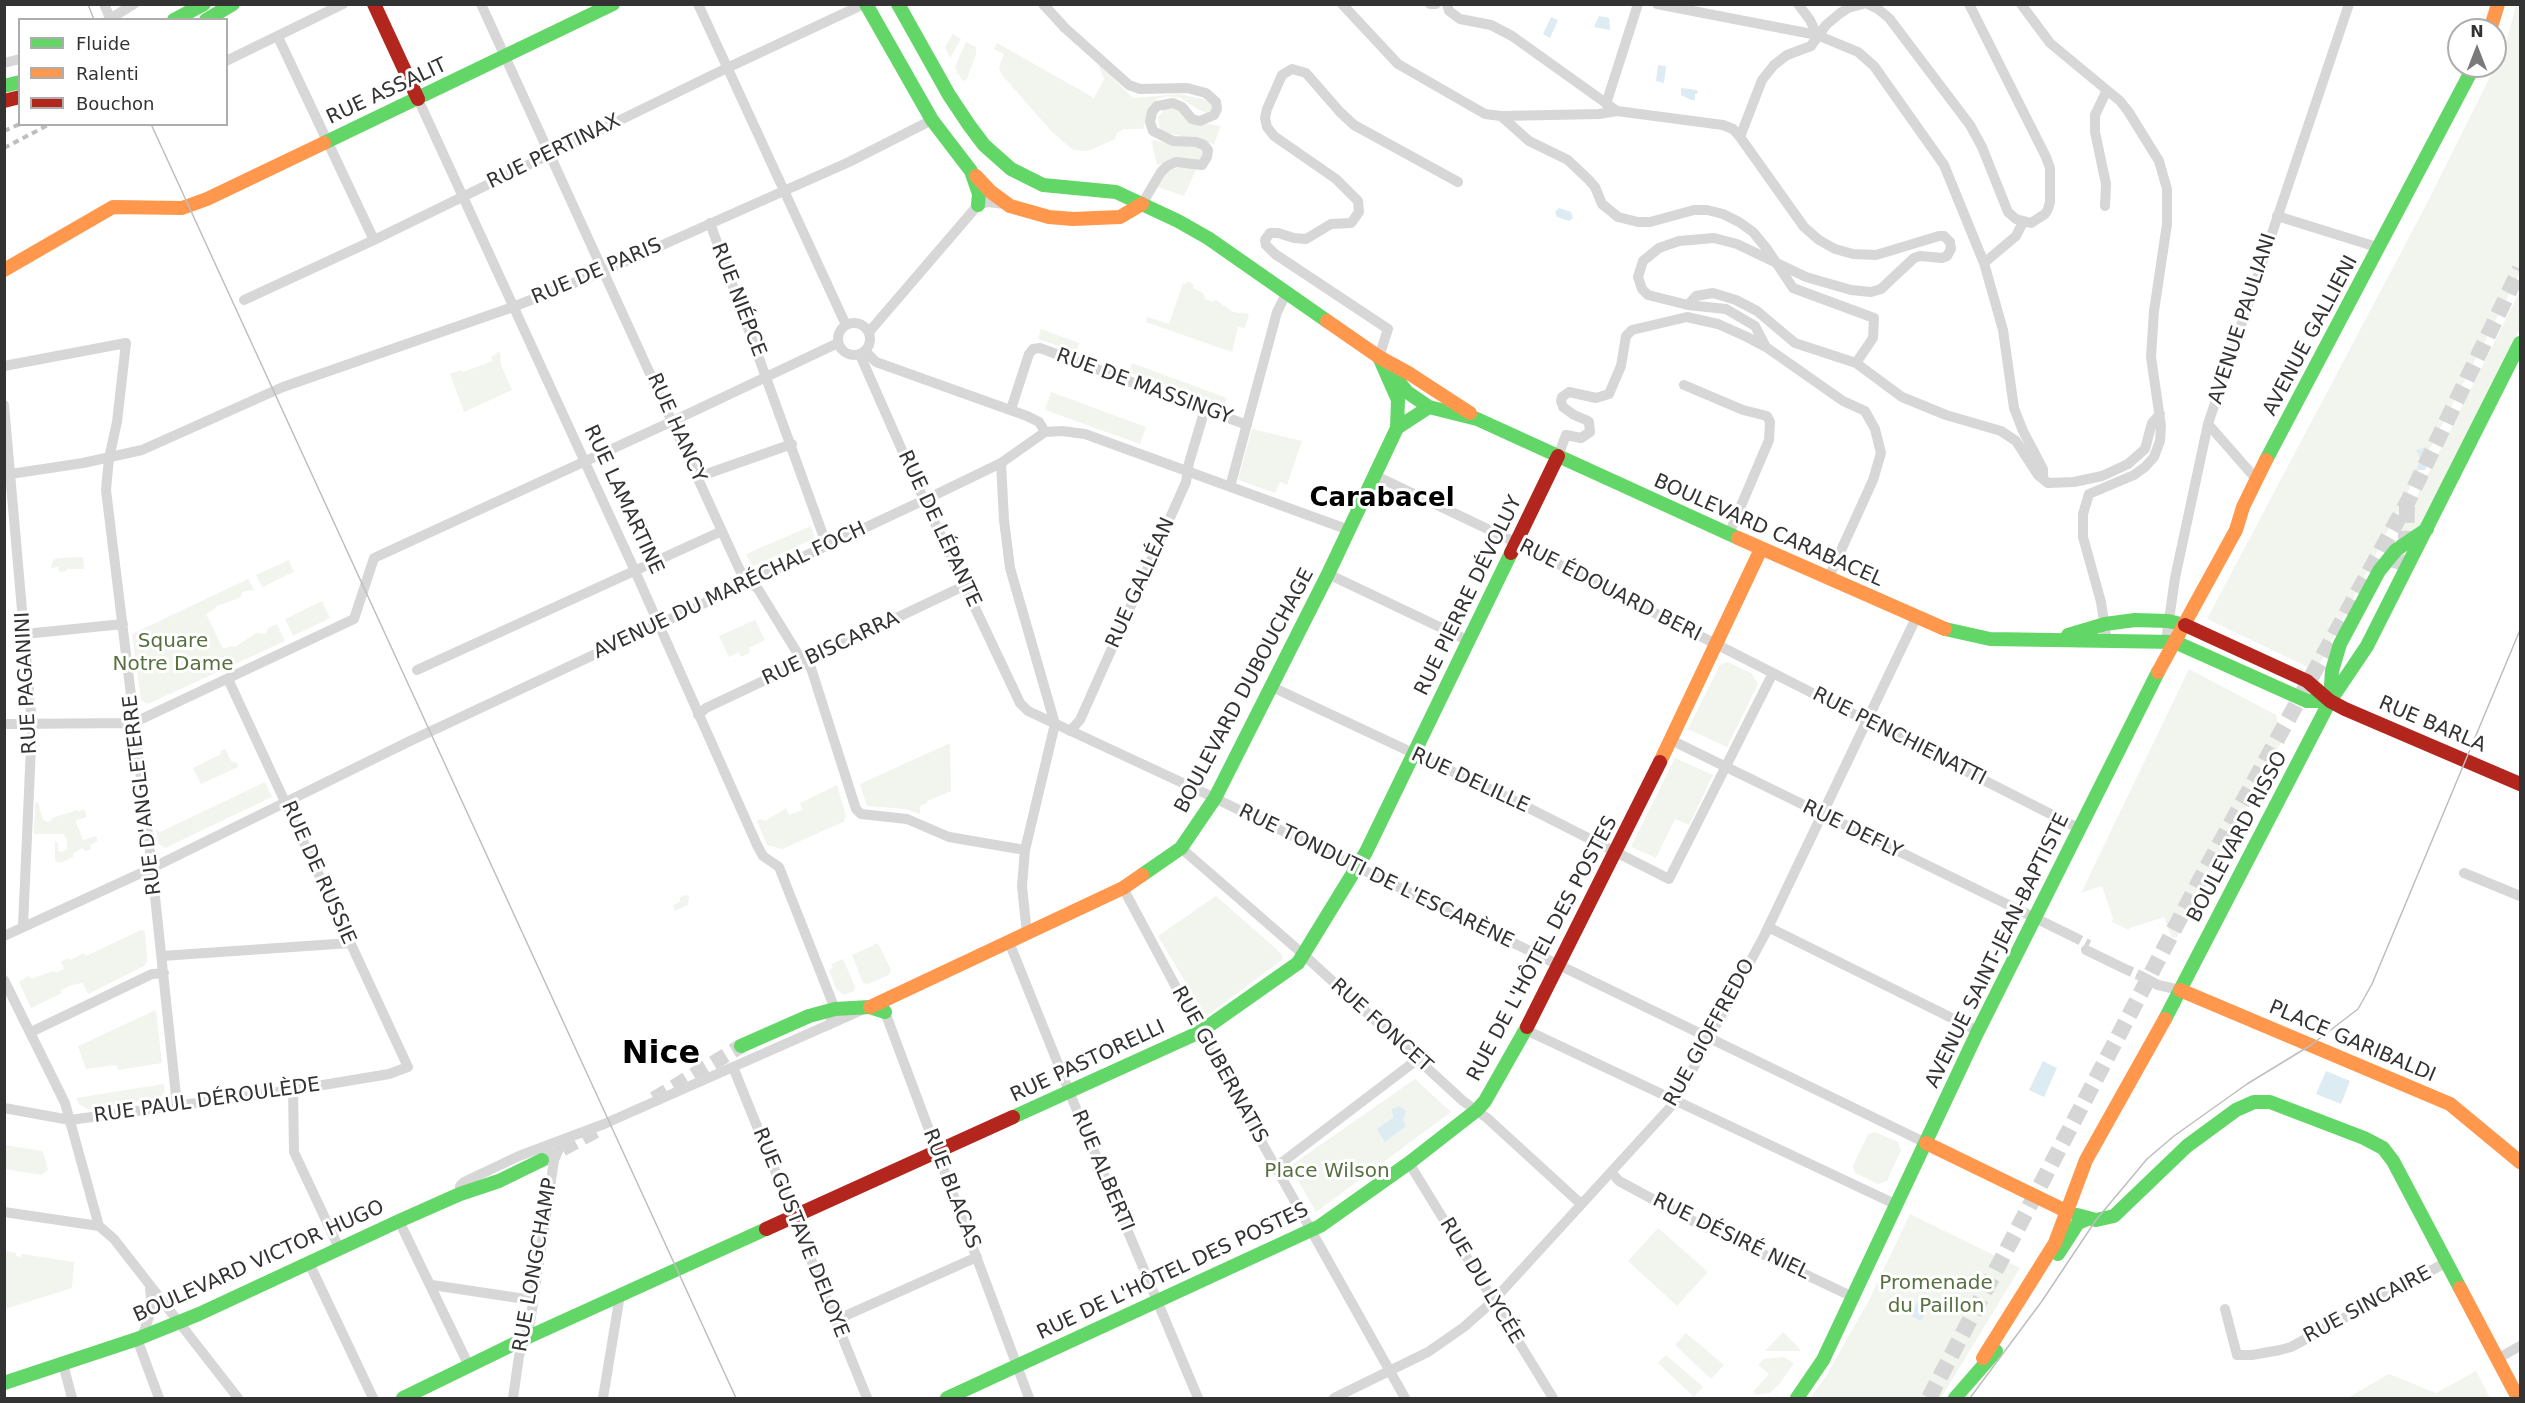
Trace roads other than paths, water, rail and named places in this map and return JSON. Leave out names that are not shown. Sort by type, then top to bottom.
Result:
[{"type":"main road","points":[[178,18],[204,4]]},
{"type":"main road","points":[[209,18],[233,4]]},
{"type":"main road","name":"RUE LAMARTINE","points":[[374,4],[418,99]]},
{"type":"main road","name":"RUE ASSALIT","points":[[4,270],[105,210],[123,206],[182,208],[207,199],[506,58],[613,4]]},
{"type":"main road","points":[[865,4],[932,120],[971,171],[991,192],[1010,206],[1049,217],[1072,219],[1126,215],[1142,204]]},
{"type":"main road","points":[[898,4],[953,101],[979,139],[997,158],[1029,179],[1043,185],[1116,192],[1178,221],[1208,238],[1379,357]]},
{"type":"main road","name":"AVENUE GALLIENI","points":[[2185,625],[2236,530],[2243,507],[2468,78]]},
{"type":"main road","points":[[971,171],[979,194],[978,205]]},
{"type":"main road","name":"BOULEVARD RISSO","points":[[2066,1211],[2086,1160],[2106,1120],[2180,990],[2330,701],[2367,646],[2515,366],[2520,343]]},
{"type":"main road","name":"BOULEVARD DUBOUCHAGE","points":[[741,1046],[809,1016],[835,1009],[870,1006],[1124,888],[1181,848],[1215,798],[1328,574],[1397,428],[1398,408],[1394,389],[1379,357]]},
{"type":"main road","name":"BOULEVARD CARABACEL","points":[[1379,357],[1407,392],[1429,407],[1477,419]]},
{"type":"main road","name":"BOULEVARD CARABACEL","points":[[1379,357],[1410,374],[1477,419],[1948,632],[2016,640],[2170,642]]},
{"type":"main road","points":[[1397,428],[1429,407]]},
{"type":"main road","name":"RUE PIERRE DÉVOLUY","points":[[1414,753],[1558,456]]},
{"type":"main road","name":"BOULEVARD RISSO","points":[[2330,701],[2332,671],[2340,644],[2379,570],[2396,550],[2428,528]]},
{"type":"main road","name":"RUE DE L'HÔTEL DES POSTES","points":[[947,1398],[1320,1226],[1409,1163],[1477,1110],[1485,1101],[1526,1030],[1559,966],[1671,740],[1761,549]]},
{"type":"main road","points":[[2357,658],[2359,642],[2396,568]]},
{"type":"main road","name":"BOULEVARD CARABACEL","points":[[2054,639],[2105,624],[2134,620],[2168,621]]},
{"type":"main road","points":[[2168,621],[2185,625],[2307,681],[2330,701]]},
{"type":"main road","name":"AVENUE SAINT-JEAN-BAPTISTE","points":[[1797,1398],[1823,1360],[1978,1031],[2080,829],[2170,642],[2185,625]]},
{"type":"main road","points":[[2170,642],[2307,701],[2330,701]]},
{"type":"main road","name":"RUE BARLA","points":[[2330,701],[2520,784]]},
{"type":"main road","name":"RUE PASTORELLI","points":[[403,1398],[526,1338],[1200,1032],[1304,956],[1357,868],[1414,753]]},
{"type":"main road","name":"PLACE GARIBALDI","points":[[2180,990],[2445,1102],[2470,1118],[2520,1162]]},
{"type":"main road","name":"BOULEVARD DUBOUCHAGE","points":[[870,1006],[885,1012]]},
{"type":"main road","points":[[1955,1398],[1986,1365],[2049,1275],[2057,1256],[2078,1223],[2088,1219],[2114,1216],[2187,1146],[2236,1110],[2254,1102],[2270,1102],[2364,1138],[2383,1148],[2393,1161],[2518,1398]]},
{"type":"main road","points":[[1926,1143],[2066,1211],[2088,1219]]},
{"type":"main road","name":"BOULEVARD VICTOR HUGO","points":[[4,1383],[139,1338],[178,1322],[399,1221],[460,1194],[499,1181],[542,1160]]},
{"type":"main road","points":[[1983,1358],[2055,1243],[2066,1211]]},
{"type":"main road","points":[[1955,1398],[1975,1358],[2066,1211]]},
{"type":"main road","points":[[2034,1279],[2057,1256]]},
{"type":"street","points":[[111,18],[134,4]]},
{"type":"street","points":[[228,60],[343,4]]},
{"type":"street","name":"RUE HANCY","points":[[481,4],[742,575],[758,589],[811,668],[856,809],[861,814],[907,819],[949,837],[1025,850]]},
{"type":"street","points":[[698,4],[846,325]]},
{"type":"street","name":"RUE PERTINAX","points":[[244,300],[865,4]]},
{"type":"street","points":[[1043,4],[1065,28],[1130,85],[1140,89],[1187,88],[1206,93],[1216,102],[1217,109],[1214,115],[1200,121],[1192,119],[1182,107],[1173,103],[1157,106],[1152,112],[1150,122],[1153,131],[1173,141],[1204,145],[1208,150],[1202,165],[1176,162],[1167,166],[1142,204]]},
{"type":"street","points":[[1341,4],[1398,64],[1479,111],[1502,116],[1599,114],[1617,111],[1723,125],[1732,129],[1804,226],[1819,240],[1835,249],[1853,254],[1876,255],[1939,236],[1948,239],[1951,245],[1949,253],[1942,258],[1920,256],[1914,258],[1881,289],[1871,292],[1851,290],[1806,277],[1723,239],[1692,238],[1668,244],[1643,261],[1638,277],[1648,295],[1688,305],[1726,309],[1755,326],[1766,347]]},
{"type":"street","points":[[1430,4],[1436,4]]},
{"type":"street","points":[[1447,4],[1449,11],[1460,19],[1491,25],[1512,36],[1617,111]]},
{"type":"street","points":[[1606,104],[1638,4]]},
{"type":"street","points":[[1658,4],[1817,35],[1858,52],[1874,66],[1944,165],[1984,263],[2003,330],[2014,408],[2043,469],[2043,479]]},
{"type":"street","points":[[1798,4],[1810,20],[1817,35]]},
{"type":"street","points":[[1740,137],[1762,80],[1774,65],[1787,55],[1811,46],[1817,35],[1839,14],[1848,8],[1863,4]]},
{"type":"street","points":[[1868,4],[1889,18],[1966,118],[1982,147],[2008,212],[2023,222],[2031,223],[2048,209],[2050,168],[1970,4]]},
{"type":"street","points":[[2021,4],[2050,43],[2120,101],[2142,131],[2159,161],[2166,182],[2167,224],[2154,311],[2151,357],[2160,414],[2160,441],[2154,457],[2134,475],[2089,494],[2083,513],[2083,537],[2105,624],[2107,641]]},
{"type":"street","name":"AVENUE PAULIANI","points":[[2170,642],[2168,621],[2175,578],[2208,424],[2349,4]]},
{"type":"street","points":[[278,37],[374,240]]},
{"type":"street","points":[[1379,357],[1388,329],[1275,254],[1266,245],[1265,240],[1270,233],[1306,239],[1331,224],[1351,223],[1359,212],[1358,201],[1336,179],[1274,136],[1266,127],[1264,118],[1282,75],[1292,69],[1306,73],[1354,125],[1458,182]]},
{"type":"street","points":[[2105,206],[2106,184],[2095,132],[2095,115],[2106,90]]},
{"type":"street","name":"RUE LAMARTINE","points":[[418,99],[635,571],[657,626],[760,850],[763,856],[779,867],[835,1009]]},
{"type":"street","points":[[1502,116],[1530,141],[1568,160],[1595,187],[1602,204],[1618,217],[1638,222],[1650,222],[1694,210],[1723,214],[1753,232],[1780,265],[1793,288],[1874,318],[1874,338],[1856,363]]},
{"type":"street","name":"RUE DE PARIS","points":[[8,474],[109,458],[141,450],[253,399],[513,307],[604,271],[849,162],[932,120]]},
{"type":"street","points":[[863,353],[870,343],[869,332],[978,205],[996,202],[1010,206]]},
{"type":"street","points":[[2277,216],[2380,248]]},
{"type":"street","points":[[1984,263],[2016,236],[2023,222]]},
{"type":"street","name":"RUE NIÉPCE","points":[[710,223],[792,444],[827,546]]},
{"type":"street","points":[[1230,487],[1276,312],[1287,292]]},
{"type":"street","points":[[1688,305],[1696,296],[1713,293],[1736,300],[1756,311],[1795,343],[1856,363],[1902,397],[1946,415],[2001,431],[2016,441],[2048,483],[2074,482],[2102,476],[2128,464],[2145,449],[2152,423],[2160,414]]},
{"type":"street","points":[[1558,456],[1566,435],[1581,438],[1590,432],[1589,422],[1563,407],[1562,397],[1569,392],[1596,398],[1609,394],[1621,366],[1626,336],[1632,330],[1679,318],[1692,318],[1718,324],[1766,347],[1843,401],[1865,411],[1875,429],[1881,453],[1873,480],[1828,579]]},
{"type":"street","points":[[869,332],[857,323],[846,325],[839,332],[840,348],[849,355],[863,353],[876,362],[1011,409],[1039,422],[1045,432],[1062,431],[1084,434],[1349,530]]},
{"type":"street","name":"RUE D'ANGLETERRE","points":[[4,366],[126,343],[106,490],[152,868],[177,1105]]},
{"type":"street","points":[[4,724],[134,723],[354,619],[374,558],[838,343]]},
{"type":"street","name":"RUE DE MASSINGY","points":[[1011,409],[1029,354],[1036,348],[1247,424]]},
{"type":"street","name":"RUE DE LÉPANTE","points":[[863,353],[924,500],[1020,703]]},
{"type":"street","points":[[1684,385],[1743,410],[1767,416],[1770,422],[1768,440],[1729,534]]},
{"type":"street","name":"RUE PAGANINI","points":[[4,405],[8,474],[32,724],[23,927]]},
{"type":"street","name":"RUE GALLÉAN","points":[[1070,731],[1080,720],[1186,482],[1187,471],[1205,409]]},
{"type":"street","points":[[2208,424],[2257,480]]},
{"type":"street","name":"AVENUE DU MARÉCHAL FOCH","points":[[4,936],[152,868],[410,741],[1001,463],[1045,432]]},
{"type":"street","points":[[698,477],[792,444]]},
{"type":"street","points":[[1001,463],[1004,520],[1010,568],[1055,724],[1025,850],[1022,886],[1027,934]]},
{"type":"street","name":"RUE ÉDOUARD BERI","points":[[1374,475],[1517,543],[1717,645]]},
{"type":"street","points":[[417,670],[722,531]]},
{"type":"street","points":[[1328,574],[1469,641]]},
{"type":"street","name":"RUE BISCARRA","points":[[698,715],[706,708],[966,585]]},
{"type":"street","name":"RUE GIOFFREDO","points":[[1334,1398],[1428,1352],[1464,1327],[1493,1301],[1675,1102],[1768,927],[1916,618]]},
{"type":"street","points":[[25,634],[123,624]]},
{"type":"street","name":"RUE PENCHIENATTI","points":[[1717,645],[2080,829]]},
{"type":"street","points":[[1726,768],[1773,674]]},
{"type":"street","name":"RUE DE RUSSIE","points":[[228,679],[408,1067]]},
{"type":"street","name":"RUE DELILLE","points":[[1270,686],[1616,850],[1669,879],[1726,768]]},
{"type":"street","name":"RUE TONDUTI DE L'ESCARÈNE","points":[[1020,703],[1033,714],[1215,798],[1926,1143]]},
{"type":"street","name":"RUE DEFLY","points":[[1671,740],[2071,938]]},
{"type":"street","name":"RUE FONCET","points":[[1181,848],[1581,1204]]},
{"type":"street","points":[[2464,873],[2520,896]]},
{"type":"street","name":"RUE GUBERNATIS","points":[[1124,888],[1200,1032],[1405,1398]]},
{"type":"street","points":[[1768,927],[1978,1031]]},
{"type":"street","name":"RUE ALBERTI","points":[[1009,942],[1069,1092],[1198,1398]]},
{"type":"street","points":[[162,956],[350,943]]},
{"type":"street","points":[[2088,947],[2124,966]]},
{"type":"street","points":[[31,1032],[152,974],[164,973]]},
{"type":"street","points":[[2142,974],[2180,990]]},
{"type":"street","points":[[4,981],[65,1103],[99,1226]]},
{"type":"street","name":"BOULEVARD DUBOUCHAGE","points":[[590,1130],[870,1006]]},
{"type":"street","points":[[829,1025],[835,1009]]},
{"type":"street","name":"RUE BLACAS","points":[[885,1012],[1029,1398]]},
{"type":"street","points":[[1526,1030],[1897,1205]]},
{"type":"street","points":[[1276,1167],[1418,1059]]},
{"type":"street","name":"RUE PAUL DÉROULÈDE","points":[[4,1108],[70,1120],[293,1090],[389,1074],[408,1067]]},
{"type":"street","name":"RUE GUSTAVE DELOYE","points":[[733,1067],[867,1398]]},
{"type":"street","points":[[293,1090],[294,1152],[339,1248]]},
{"type":"street","name":"BOULEVARD VICTOR HUGO","points":[[460,1194],[460,1186],[464,1182],[519,1156],[590,1130]]},
{"type":"street","name":"RUE LONGCHAMP","points":[[513,1398],[519,1356],[526,1338],[554,1160],[559,1149],[570,1137]]},
{"type":"street","name":"RUE DU LYCÉE","points":[[1409,1163],[1553,1398]]},
{"type":"street","name":"RUE DÉSIRÉ NIEL","points":[[1611,1172],[1620,1181],[1695,1221],[1853,1297]]},
{"type":"street","points":[[4,1212],[99,1226],[114,1239],[238,1398]]},
{"type":"street","points":[[399,1221],[432,1285],[469,1366]]},
{"type":"street","points":[[836,1320],[977,1257]]},
{"type":"street","points":[[309,1263],[374,1398]]},
{"type":"street","name":"RUE SINCAIRE","points":[[2225,1309],[2237,1355],[2252,1355],[2291,1347],[2445,1263]]},
{"type":"street","points":[[149,1285],[152,1308],[147,1327],[139,1338],[159,1398]]},
{"type":"street","points":[[432,1285],[532,1300]]},
{"type":"street","points":[[603,1398],[620,1295]]},
{"type":"street","points":[[2497,1359],[2520,1346]]},
{"type":"street","points":[[63,1364],[72,1398]]},
{"type":"tunnel","points":[[1929,1398],[2202,876],[2408,501],[2520,269]]},
{"type":"tunnel","points":[[2396,569],[2406,540],[2407,505]]},
{"type":"tunnel","points":[[2072,936],[2089,945]]},
{"type":"tunnel","points":[[2123,968],[2141,976]]},
{"type":"tunnel","points":[[654,1099],[741,1046]]},
{"type":"tunnel","points":[[542,1160],[599,1129]]},
{"type":"tram line","points":[[88,4],[93,18]]},
{"type":"tram line","points":[[152,126],[736,1398]]},
{"type":"tram line","points":[[1970,1398],[2042,1301],[2096,1220],[2147,1159],[2174,1136],[2247,1084],[2311,1045],[2358,1009],[2372,984],[2520,630]]},
{"type":"railway","points":[[4,131],[18,125]]},
{"type":"railway","points":[[4,148],[46,126]]},
{"type":"district","name":"Carabacel","points":[[1382,499]]},
{"type":"district","name":"Nice","points":[[661,1055]]},
{"type":"park label","name":"Square Notre Dame","points":[[173,654]]},
{"type":"park label","name":"Place Wilson","points":[[1327,1172]]},
{"type":"park label","name":"Promenade du Paillon","points":[[1936,1296]]}]
